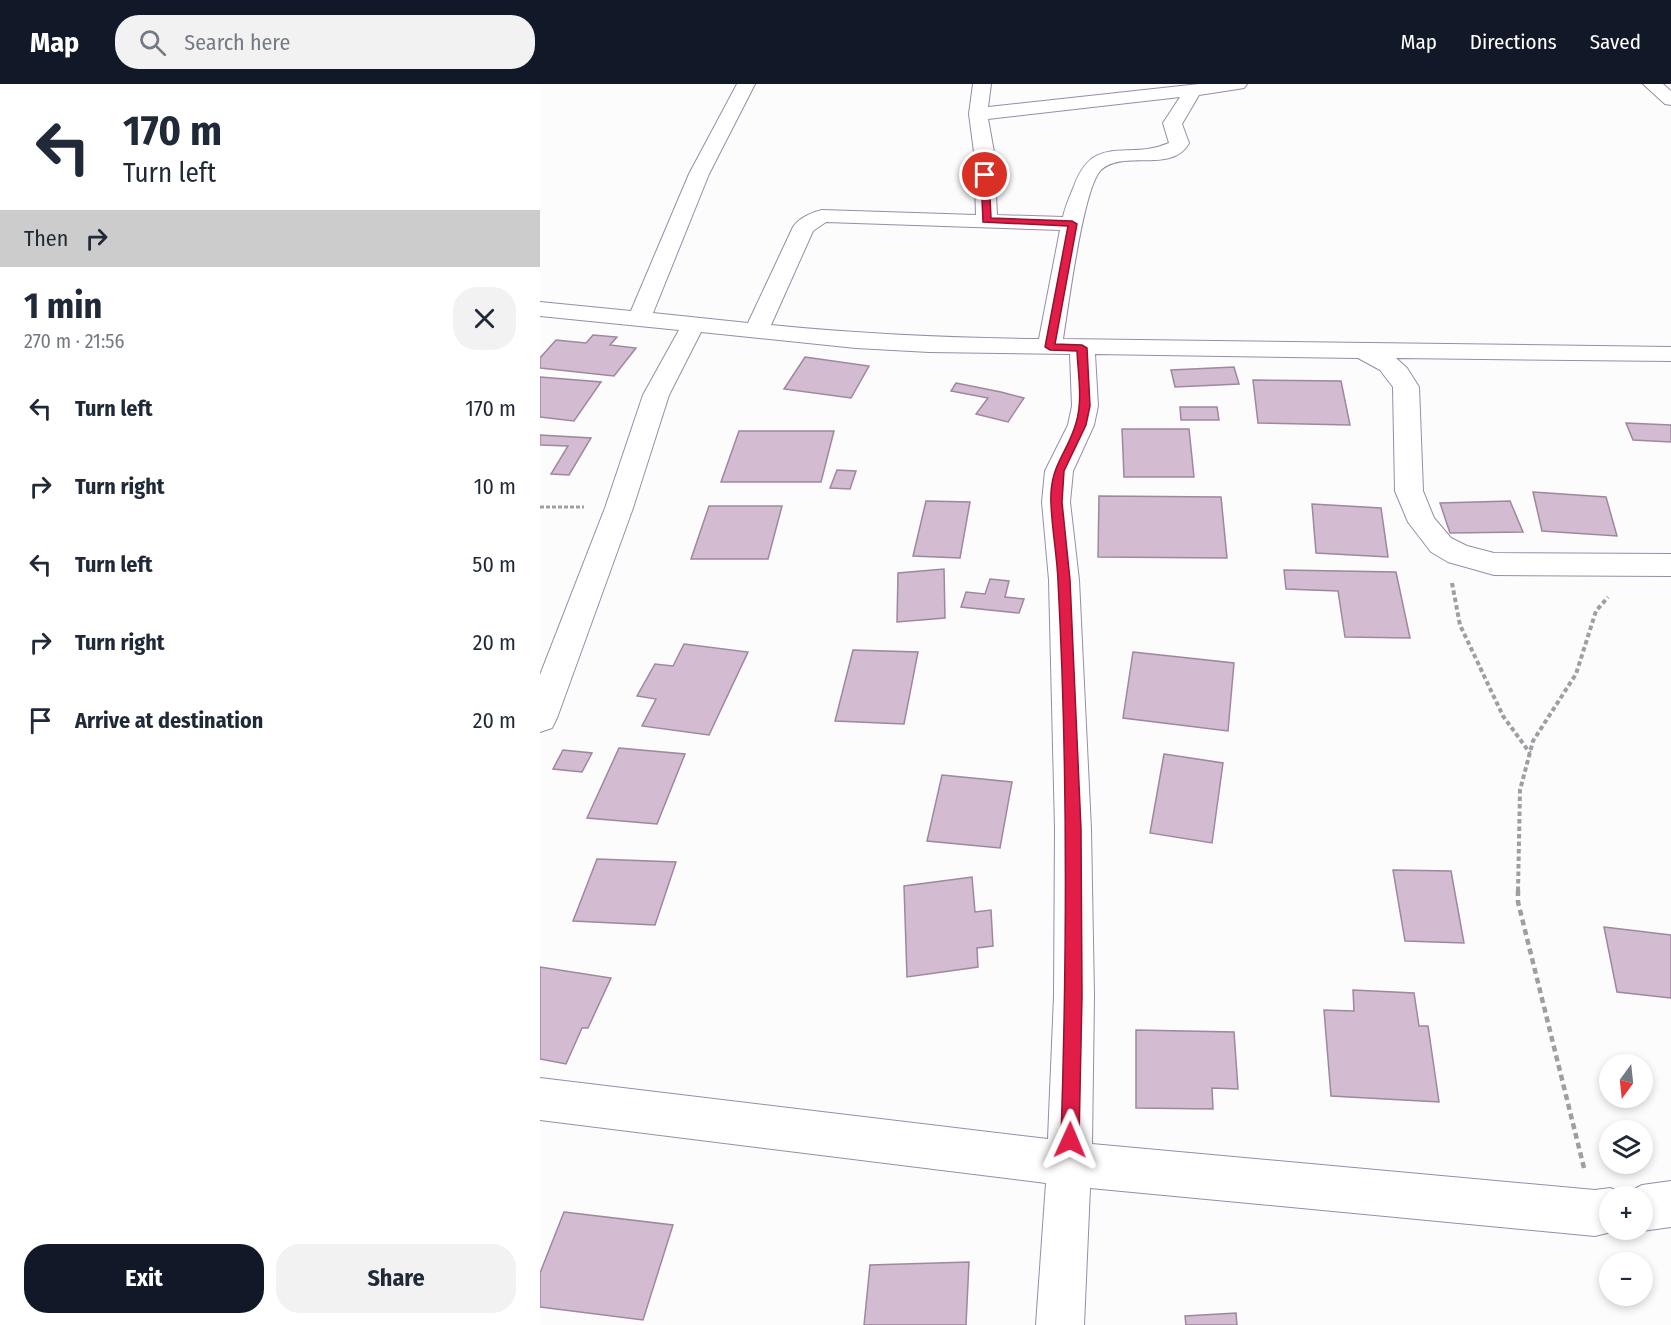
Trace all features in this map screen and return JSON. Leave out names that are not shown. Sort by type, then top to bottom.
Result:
[{"type":"street","points":[[639,319],[699,174],[747,84],[732,84]]},
{"type":"street","points":[[982,84],[978,114],[984,153],[987,220]]},
{"type":"street","points":[[978,114],[1238,84]]},
{"type":"street","points":[[1060,1325],[1069,1164],[1074,996],[1073,829],[1064,580],[1056,502],[1059,471],[1081,425],[1085,406],[1066,348],[1072,224],[1090,169],[1096,162],[1105,158],[1163,153],[1177,147],[1179,143],[1172,123],[1178,117],[1193,90]]},
{"type":"street","points":[[757,330],[804,227],[822,216],[1072,224]]},
{"type":"street","points":[[540,309],[856,341],[919,345],[1671,354]]},
{"type":"street","points":[[540,718],[619,508],[656,395],[694,324]]},
{"type":"street","points":[[1362,350],[1387,362],[1399,371],[1406,387],[1409,491],[1422,522],[1441,545],[1458,554],[1494,564],[1671,565]]},
{"type":"street","points":[[540,1099],[1069,1164],[1599,1212]]},
{"type":"street","points":[[1653,1206],[1671,1204]]},
{"type":"path","points":[[540,507],[619,508]]},
{"type":"path","points":[[1441,545],[1454,590],[1460,625],[1503,716],[1530,753]]},
{"type":"path","points":[[1599,1201],[1518,902],[1520,790],[1533,741],[1576,674],[1596,611],[1638,565]]},
{"type":"building","points":[[593,335],[617,337],[610,345],[636,348],[614,376],[540,368],[540,358],[556,340],[586,343]]},
{"type":"building","points":[[805,357],[869,366],[851,398],[784,389]]},
{"type":"building","points":[[1234,367],[1239,384],[1175,387],[1171,370]]},
{"type":"building","points":[[540,377],[601,382],[574,421],[540,417]]},
{"type":"building","points":[[1253,380],[1341,381],[1350,425],[1258,423]]},
{"type":"building","points":[[956,383],[1024,398],[1008,422],[976,414],[988,398],[951,391]]},
{"type":"building","points":[[1180,407],[1217,407],[1219,420],[1181,420]]},
{"type":"building","points":[[1626,423],[1671,425],[1671,442],[1633,440]]},
{"type":"building","points":[[1122,429],[1189,429],[1194,477],[1124,477]]},
{"type":"building","points":[[739,431],[834,431],[821,482],[721,482]]},
{"type":"building","points":[[540,435],[591,438],[569,475],[551,474],[568,446],[540,445]]},
{"type":"building","points":[[837,470],[856,471],[850,489],[830,488]]},
{"type":"building","points":[[1533,492],[1606,497],[1617,536],[1542,531]]},
{"type":"building","points":[[1099,496],[1221,497],[1227,558],[1098,557]]},
{"type":"building","points":[[926,501],[970,502],[960,558],[913,556]]},
{"type":"building","points":[[1510,501],[1523,532],[1450,533],[1440,503]]},
{"type":"building","points":[[1312,504],[1381,508],[1388,557],[1316,553]]},
{"type":"building","points":[[709,506],[782,506],[768,559],[691,559]]},
{"type":"building","points":[[944,569],[945,618],[897,622],[898,573]]},
{"type":"building","points":[[1284,570],[1396,572],[1410,638],[1345,637],[1338,591],[1286,589]]},
{"type":"building","points":[[990,579],[1009,581],[1005,597],[1024,599],[1019,613],[961,607],[966,592],[985,594]]},
{"type":"building","points":[[684,644],[748,652],[709,735],[642,726],[656,699],[637,696],[655,664],[673,666]]},
{"type":"building","points":[[853,650],[918,652],[904,724],[835,721]]},
{"type":"building","points":[[1133,652],[1234,663],[1228,731],[1123,718]]},
{"type":"building","points":[[619,748],[685,754],[657,824],[587,818]]},
{"type":"building","points":[[563,750],[592,753],[582,772],[553,769]]},
{"type":"building","points":[[1164,754],[1223,763],[1212,843],[1150,833]]},
{"type":"building","points":[[942,775],[1012,782],[1000,848],[927,841]]},
{"type":"building","points":[[597,859],[676,862],[655,925],[573,921]]},
{"type":"building","points":[[1393,870],[1451,871],[1464,943],[1405,941]]},
{"type":"building","points":[[972,877],[975,912],[991,910],[993,946],[977,948],[978,967],[907,977],[904,886]]},
{"type":"building","points":[[1604,927],[1671,935],[1671,998],[1617,992]]},
{"type":"building","points":[[540,967],[611,978],[588,1028],[582,1028],[566,1064],[540,1059]]},
{"type":"building","points":[[1353,990],[1414,993],[1419,1026],[1428,1026],[1439,1102],[1331,1096],[1324,1010],[1354,1011]]},
{"type":"building","points":[[1136,1030],[1234,1032],[1238,1089],[1212,1088],[1213,1109],[1136,1108]]},
{"type":"building","points":[[564,1212],[673,1225],[643,1320],[540,1307],[540,1273]]},
{"type":"building","points":[[969,1262],[966,1325],[864,1325],[870,1265]]},
{"type":"building","points":[[1236,1313],[1237,1325],[1186,1325],[1185,1316]]},
{"type":"route","points":[[985,175],[987,220],[1072,224],[1050,347],[1082,348],[1085,406],[1081,425],[1059,471],[1056,502],[1064,580],[1073,829],[1074,996],[1070,1140]]}]
